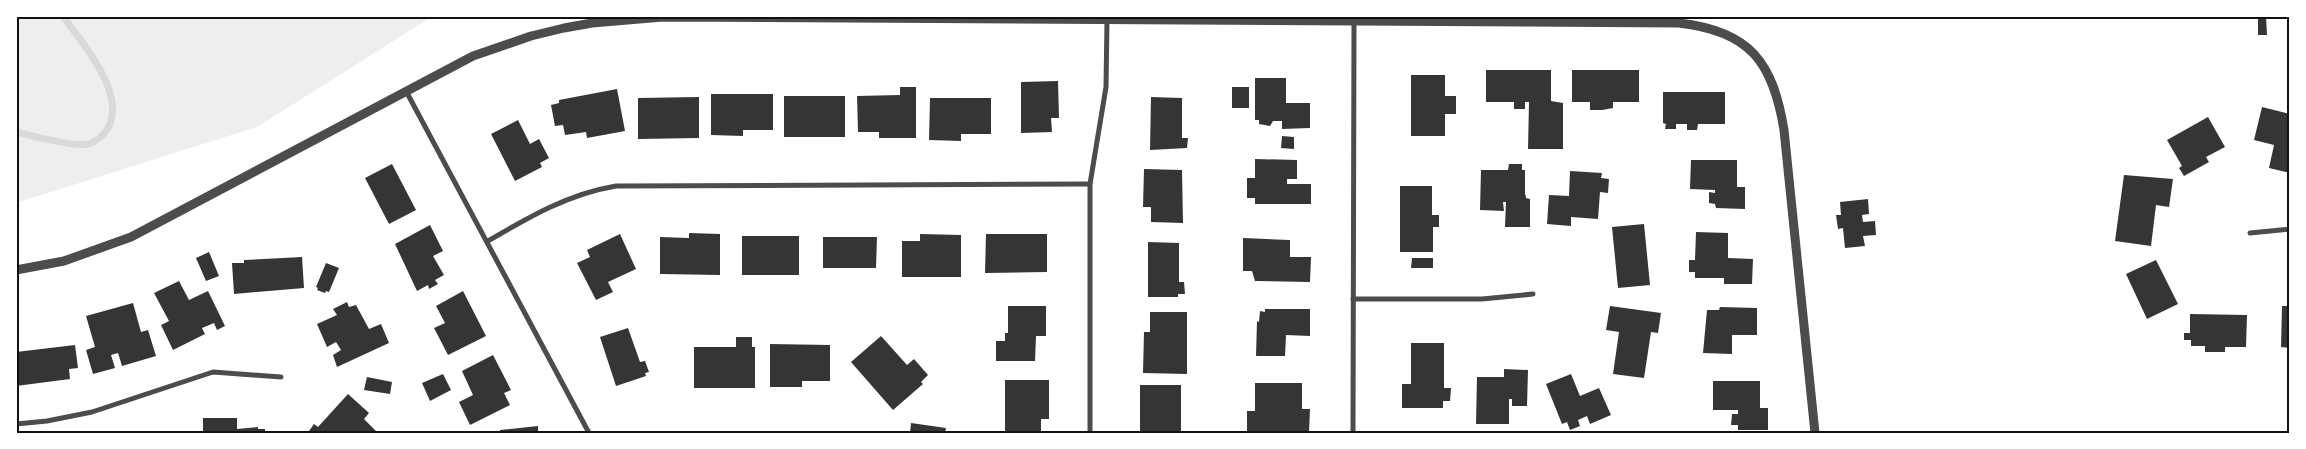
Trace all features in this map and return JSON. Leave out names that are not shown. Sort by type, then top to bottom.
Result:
[{"type":"street","points":[[16,270],[64,261],[131,237],[473,56],[502,45],[592,22],[663,17],[1650,21],[1696,25],[1729,35],[1756,56],[1772,82],[1780,106],[1815,433]]},
{"type":"street","points":[[1090,433],[1090,184],[1106,87],[1107,20]]},
{"type":"street","points":[[1353,433],[1354,21]]},
{"type":"street","points":[[406,90],[488,241],[588,433]]},
{"type":"street","points":[[488,241],[545,208],[592,190],[616,186],[1090,184]]},
{"type":"street","points":[[2250,233],[2290,228]]},
{"type":"street","points":[[1353,299],[1482,299],[1533,294]]},
{"type":"street","points":[[16,424],[47,421],[92,412],[213,372],[281,377]]},
{"type":"shaded area","points":[[16,16],[433,16],[257,127],[16,203]]},
{"type":"building","points":[[2258,16],[2266,16],[2267,35],[2258,35]]},
{"type":"building","points":[[1486,70],[1551,70],[1551,101],[1563,103],[1563,149],[1528,149],[1529,102],[1525,102],[1525,109],[1514,109],[1514,102],[1486,102]]},
{"type":"building","points":[[1572,70],[1639,70],[1639,102],[1613,102],[1613,108],[1590,110],[1590,102],[1572,102]]},
{"type":"building","points":[[1411,75],[1445,75],[1445,96],[1456,96],[1456,114],[1445,114],[1445,136],[1411,136]]},
{"type":"building","points":[[1255,78],[1286,78],[1286,103],[1310,103],[1310,128],[1282,129],[1282,121],[1273,121],[1270,126],[1259,124],[1259,120],[1255,120]]},
{"type":"building","points":[[1058,81],[1059,118],[1051,118],[1052,132],[1021,133],[1021,82]]},
{"type":"building","points":[[900,87],[916,87],[916,138],[879,138],[879,132],[858,132],[857,96],[900,95]]},
{"type":"building","points":[[1232,87],[1249,87],[1249,108],[1232,108]]},
{"type":"building","points":[[617,89],[625,131],[587,138],[586,132],[565,135],[563,125],[555,126],[551,105],[559,103],[559,100]]},
{"type":"building","points":[[1663,92],[1725,92],[1725,124],[1698,124],[1697,130],[1687,130],[1687,124],[1676,124],[1676,129],[1665,129],[1666,124],[1663,123]]},
{"type":"building","points":[[711,94],[773,94],[773,130],[743,130],[743,136],[711,135]]},
{"type":"building","points":[[784,96],[845,96],[845,137],[784,137]]},
{"type":"building","points":[[699,97],[699,138],[638,139],[638,98]]},
{"type":"building","points":[[1151,97],[1182,98],[1182,138],[1188,138],[1187,148],[1150,150]]},
{"type":"building","points":[[930,98],[991,98],[991,134],[961,134],[961,141],[929,140]]},
{"type":"building","points":[[2262,107],[2290,114],[2290,173],[2269,168],[2274,145],[2254,140]]},
{"type":"building","points":[[2208,117],[2225,147],[2206,157],[2209,162],[2184,176],[2179,168],[2182,166],[2167,140]]},
{"type":"building","points":[[518,120],[530,144],[539,139],[549,158],[540,163],[542,167],[515,181],[491,134]]},
{"type":"building","points":[[1282,136],[1294,137],[1294,149],[1281,148]]},
{"type":"building","points":[[1255,159],[1297,160],[1297,179],[1287,179],[1287,184],[1311,184],[1311,204],[1255,204],[1255,198],[1247,198],[1247,178],[1255,178]]},
{"type":"building","points":[[1691,160],[1737,160],[1737,187],[1745,187],[1745,209],[1716,208],[1715,204],[1709,203],[1709,192],[1715,193],[1715,190],[1690,189]]},
{"type":"building","points":[[392,164],[416,210],[389,224],[365,178]]},
{"type":"building","points":[[1509,164],[1522,164],[1522,170],[1525,170],[1525,193],[1526,198],[1530,199],[1530,227],[1505,227],[1506,202],[1503,202],[1504,211],[1480,210],[1481,170],[1508,170]]},
{"type":"building","points":[[1144,169],[1182,170],[1183,223],[1151,222],[1151,207],[1143,207]]},
{"type":"building","points":[[1570,171],[1602,173],[1601,178],[1609,179],[1608,193],[1600,192],[1598,219],[1571,217],[1571,226],[1547,224],[1549,195],[1569,196]]},
{"type":"building","points":[[2124,175],[2173,179],[2169,207],[2156,205],[2151,246],[2115,241]]},
{"type":"building","points":[[1400,186],[1432,186],[1432,215],[1439,215],[1439,227],[1433,227],[1433,252],[1400,252]]},
{"type":"building","points":[[1868,199],[1869,214],[1862,215],[1863,222],[1875,221],[1876,235],[1863,236],[1865,246],[1845,248],[1843,228],[1838,229],[1836,215],[1841,215],[1840,202]]},
{"type":"building","points":[[1644,224],[1650,285],[1618,288],[1612,227]]},
{"type":"building","points":[[430,225],[443,251],[433,256],[444,275],[435,280],[438,284],[429,289],[428,285],[417,291],[395,244]]},
{"type":"building","points":[[1696,232],[1728,233],[1728,258],[1753,259],[1752,284],[1724,284],[1724,278],[1695,278],[1695,272],[1689,272],[1689,260],[1695,260]]},
{"type":"building","points":[[689,233],[720,234],[720,275],[660,274],[660,237],[689,238]]},
{"type":"building","points":[[620,234],[636,269],[608,282],[613,292],[596,300],[577,263],[590,257],[587,250]]},
{"type":"building","points":[[920,234],[961,235],[961,277],[902,277],[902,241],[920,241]]},
{"type":"building","points":[[986,234],[1047,234],[1047,272],[985,273]]},
{"type":"building","points":[[742,236],[799,236],[799,275],[742,275]]},
{"type":"building","points":[[823,237],[877,237],[876,268],[823,268]]},
{"type":"building","points":[[1243,238],[1290,240],[1290,257],[1311,257],[1310,282],[1255,281],[1252,271],[1243,271]]},
{"type":"building","points":[[1148,242],[1179,243],[1179,282],[1184,282],[1185,294],[1178,294],[1178,297],[1148,297]]},
{"type":"building","points":[[209,252],[219,276],[206,281],[196,258]]},
{"type":"building","points":[[302,257],[304,288],[234,294],[232,263],[244,263],[244,260]]},
{"type":"building","points":[[1412,258],[1433,258],[1433,268],[1411,268]]},
{"type":"building","points":[[2156,260],[2178,304],[2147,319],[2126,274]]},
{"type":"building","points":[[326,263],[339,268],[329,292],[326,291],[325,293],[317,290],[318,288],[316,287]]},
{"type":"building","points":[[179,281],[189,300],[208,291],[225,326],[217,330],[214,323],[202,328],[205,334],[173,350],[161,325],[169,321],[154,293]]},
{"type":"building","points":[[463,291],[486,336],[448,355],[434,328],[445,323],[436,306]]},
{"type":"building","points":[[347,302],[349,307],[356,305],[369,329],[381,324],[389,343],[337,367],[333,355],[341,350],[336,342],[327,347],[317,324],[337,315],[333,309]]},
{"type":"building","points":[[133,303],[141,332],[148,330],[156,356],[122,366],[118,353],[111,355],[115,368],[93,374],[86,350],[95,347],[86,316]]},
{"type":"building","points":[[1008,306],[1046,306],[1046,336],[1036,336],[1035,361],[996,361],[996,341],[1005,341],[1005,333],[1008,333]]},
{"type":"building","points":[[1610,306],[1661,313],[1658,333],[1651,332],[1644,378],[1613,374],[1619,332],[1606,330]]},
{"type":"building","points":[[2282,306],[2290,306],[2290,348],[2281,347]]},
{"type":"building","points":[[1720,307],[1757,308],[1757,335],[1732,335],[1732,354],[1703,353],[1707,310],[1719,310]]},
{"type":"building","points":[[1265,309],[1310,309],[1310,336],[1286,335],[1285,356],[1256,356],[1257,321],[1259,322],[1260,311],[1265,312]]},
{"type":"building","points":[[1150,312],[1187,312],[1187,374],[1143,373],[1144,332],[1150,332]]},
{"type":"building","points":[[2190,314],[2247,315],[2246,347],[2225,347],[2225,352],[2205,352],[2205,346],[2191,346],[2191,340],[2184,340],[2184,333],[2190,333]]},
{"type":"building","points":[[628,328],[640,362],[645,361],[649,372],[645,373],[646,376],[616,386],[600,337]]},
{"type":"building","points":[[881,336],[907,365],[914,359],[928,375],[921,382],[923,384],[893,410],[851,362]]},
{"type":"building","points":[[736,337],[752,337],[752,347],[755,347],[755,388],[694,388],[694,347],[736,347]]},
{"type":"building","points":[[1411,343],[1444,343],[1444,388],[1451,388],[1450,401],[1443,401],[1443,408],[1402,408],[1402,384],[1411,384]]},
{"type":"building","points":[[770,344],[830,345],[830,381],[802,381],[802,387],[770,387]]},
{"type":"building","points":[[75,345],[78,368],[69,369],[70,379],[16,386],[16,352]]},
{"type":"building","points":[[493,355],[511,390],[504,393],[510,405],[470,425],[459,402],[473,395],[462,371]]},
{"type":"building","points":[[1504,369],[1528,370],[1527,406],[1512,406],[1512,399],[1509,399],[1509,424],[1476,424],[1477,377],[1504,377]]},
{"type":"building","points":[[443,374],[451,390],[430,401],[422,383]]},
{"type":"building","points":[[1571,374],[1580,396],[1599,388],[1611,415],[1590,424],[1587,416],[1578,420],[1580,426],[1570,430],[1567,422],[1562,424],[1546,384]]},
{"type":"building","points":[[367,377],[392,382],[390,394],[364,390]]},
{"type":"building","points":[[1005,380],[1049,380],[1049,419],[1041,419],[1041,433],[1005,433]]},
{"type":"building","points":[[1713,381],[1760,381],[1760,408],[1768,408],[1768,430],[1738,430],[1738,425],[1731,425],[1732,414],[1738,414],[1738,410],[1713,410]]},
{"type":"building","points":[[1255,383],[1302,383],[1302,409],[1310,409],[1309,432],[1247,431],[1247,411],[1255,411]]},
{"type":"building","points":[[1140,385],[1181,385],[1181,433],[1140,433]]},
{"type":"building","points":[[348,394],[369,413],[364,419],[378,433],[311,433],[309,431],[314,424],[318,427]]},
{"type":"building","points":[[203,418],[237,418],[237,429],[258,427],[258,429],[265,429],[265,433],[203,433]]},
{"type":"building","points":[[911,423],[946,428],[945,433],[910,433]]},
{"type":"building","points":[[538,426],[538,433],[500,433],[500,430]]},
{"type":"waterway","points":[[16,132],[52,141],[81,145],[97,140],[108,128],[112,114],[112,100],[107,84],[91,54],[63,16]]}]
